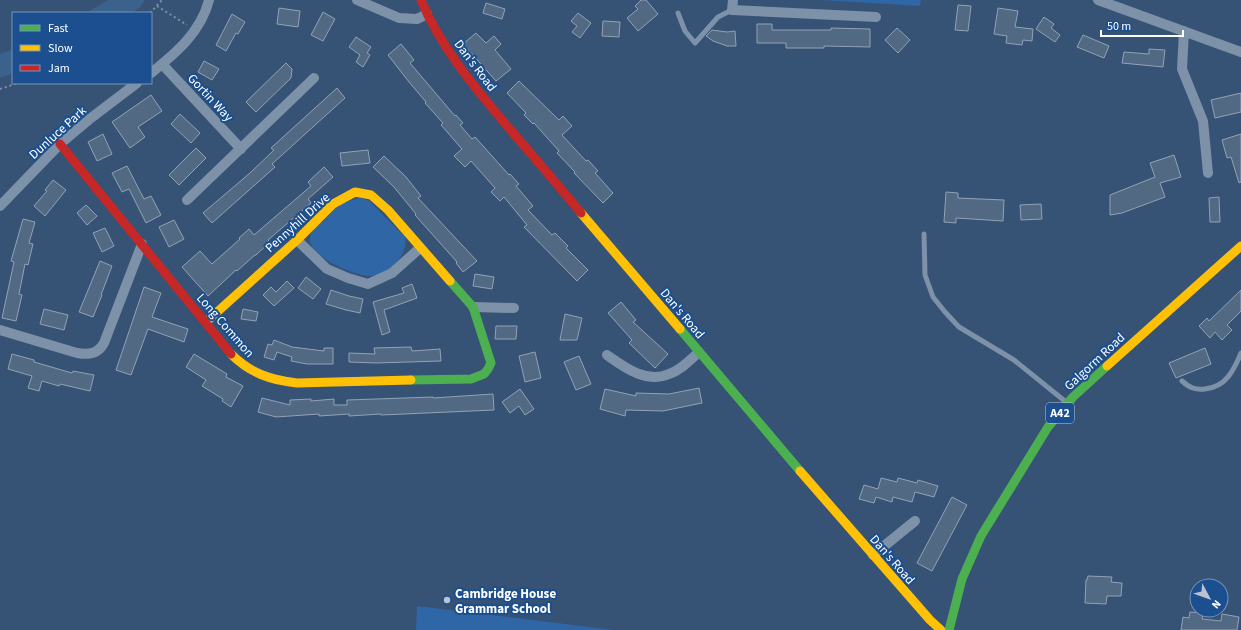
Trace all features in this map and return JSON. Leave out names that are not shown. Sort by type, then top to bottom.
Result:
[{"type":"street","points":[[152,72],[178,50],[195,30],[204,14],[209,0]]},
{"type":"street","points":[[357,0],[399,18],[417,19],[427,14]]},
{"type":"street","name":"Dan's Road","points":[[421,0],[427,14],[449,52],[482,96],[873,555],[930,620],[941,630]]},
{"type":"street","points":[[1098,0],[1241,52]]},
{"type":"street","points":[[732,5],[876,17]]},
{"type":"street","points":[[1184,31],[1182,69],[1203,121],[1208,173]]},
{"type":"street","name":"Gortin Way","points":[[162,64],[241,148]]},
{"type":"street","points":[[187,200],[314,78]]},
{"type":"street","name":"Dunluce Park","points":[[0,206],[60,144],[137,84]]},
{"type":"street","name":"Long Common","points":[[60,144],[229,352],[248,369],[261,376],[286,382],[471,379],[482,375],[489,370]]},
{"type":"street","name":"Pennyhill Drive","points":[[206,322],[333,204],[355,192],[371,195],[388,210],[473,307],[490,359],[489,370]]},
{"type":"street","points":[[296,240],[327,269],[348,278],[368,284],[392,273],[420,248]]},
{"type":"street","points":[[0,330],[78,353],[89,354],[96,352],[104,343],[142,244]]},
{"type":"street","name":"Galgorm Road","points":[[949,630],[962,579],[981,536],[1048,427],[1068,404],[1134,341],[1241,246]]},
{"type":"street","points":[[473,307],[514,308]]},
{"type":"street","points":[[607,355],[633,372],[654,377],[669,375],[699,352]]},
{"type":"street","points":[[873,555],[915,521]]},
{"type":"lane","points":[[678,13],[685,31],[695,43],[718,16],[732,5]]},
{"type":"lane","points":[[924,234],[925,275],[933,297],[945,312],[959,327],[1014,360],[1068,404]]},
{"type":"lane","points":[[1182,381],[1191,388],[1201,390],[1212,388],[1223,383],[1234,370],[1241,353]]},
{"type":"path","points":[[151,12],[162,0]]},
{"type":"path","points":[[158,6],[195,30]]},
{"type":"path","points":[[0,89],[15,84]]},
{"type":"shaded area","points":[[108,0],[145,0],[140,7],[133,12],[88,12]]},
{"type":"shaded area","points":[[821,0],[921,0],[920,6]]},
{"type":"shaded area","points":[[12,49],[12,73],[0,78],[0,54]]},
{"type":"shaded area","points":[[359,198],[368,200],[405,237],[404,251],[396,263],[384,272],[377,275],[363,275],[343,269],[323,258],[311,244],[310,237],[316,228],[339,206]]},
{"type":"shaded area","points":[[417,606],[614,630],[416,630]]},
{"type":"building","points":[[641,0],[646,0],[658,14],[638,31],[627,18],[638,9],[635,6]]},
{"type":"building","points":[[486,3],[505,9],[502,19],[483,13]]},
{"type":"building","points":[[958,5],[971,6],[968,31],[955,30]]},
{"type":"building","points":[[279,8],[300,11],[298,27],[277,24]]},
{"type":"building","points":[[998,8],[1018,11],[1015,27],[1033,29],[1032,41],[1023,40],[1022,45],[1006,43],[1007,36],[994,34]]},
{"type":"building","points":[[323,12],[335,19],[323,41],[311,35]]},
{"type":"building","points":[[578,13],[591,23],[580,38],[572,32],[577,26],[571,21]]},
{"type":"building","points":[[232,14],[245,22],[238,34],[236,33],[226,51],[216,45]]},
{"type":"building","points":[[1044,17],[1054,24],[1051,28],[1060,35],[1055,42],[1036,29]]},
{"type":"building","points":[[603,21],[620,22],[619,37],[602,36]]},
{"type":"building","points":[[757,24],[772,24],[772,30],[831,30],[831,28],[870,29],[870,47],[824,46],[824,48],[786,48],[786,43],[757,43]]},
{"type":"building","points":[[897,28],[910,40],[898,53],[885,40]]},
{"type":"building","points":[[712,30],[727,32],[735,31],[736,46],[727,46],[713,41],[706,36]]},
{"type":"building","points":[[476,33],[486,43],[494,36],[501,44],[495,50],[511,69],[496,81],[463,44]]},
{"type":"building","points":[[1083,35],[1109,46],[1104,58],[1077,47]]},
{"type":"building","points":[[356,37],[371,47],[367,53],[370,55],[363,67],[356,62],[360,55],[349,47]]},
{"type":"building","points":[[401,44],[414,60],[410,63],[455,116],[456,115],[463,123],[460,125],[472,139],[475,137],[519,184],[516,186],[533,206],[528,210],[552,235],[555,233],[568,246],[566,248],[588,270],[577,281],[524,227],[527,225],[504,197],[500,201],[491,192],[495,188],[471,161],[465,167],[454,156],[462,149],[441,125],[443,123],[425,103],[426,102],[388,55]]},
{"type":"building","points":[[1149,49],[1165,50],[1163,67],[1122,63],[1124,52],[1149,54]]},
{"type":"building","points":[[204,61],[219,69],[212,80],[198,72]]},
{"type":"building","points":[[286,63],[292,69],[291,78],[256,112],[246,102]]},
{"type":"building","points":[[519,81],[559,120],[563,116],[572,126],[562,135],[586,161],[588,160],[598,171],[595,173],[613,193],[603,203],[574,173],[575,172],[557,153],[559,151],[534,123],[533,124],[524,115],[526,113],[507,93]]},
{"type":"building","points":[[337,88],[345,98],[272,164],[275,167],[212,223],[203,213],[250,173],[274,150],[271,148]]},
{"type":"building","points":[[1241,93],[1241,112],[1215,118],[1211,100]]},
{"type":"building","points":[[151,95],[162,111],[138,127],[145,137],[130,148],[112,122]]},
{"type":"building","points":[[180,114],[200,133],[191,143],[171,124]]},
{"type":"building","points":[[103,134],[112,154],[97,161],[88,142]]},
{"type":"building","points":[[1241,134],[1241,182],[1239,183],[1231,157],[1227,158],[1222,140]]},
{"type":"building","points":[[196,148],[206,158],[179,185],[169,175]]},
{"type":"building","points":[[368,150],[370,163],[342,166],[340,153]]},
{"type":"building","points":[[1174,155],[1181,177],[1160,183],[1165,197],[1122,213],[1110,215],[1110,195],[1155,177],[1150,163]]},
{"type":"building","points":[[384,156],[406,177],[421,196],[418,198],[477,261],[463,272],[456,263],[457,262],[415,215],[416,214],[394,187],[373,167]]},
{"type":"building","points":[[127,166],[144,199],[151,196],[161,215],[146,223],[129,189],[122,192],[112,173]]},
{"type":"building","points":[[324,167],[333,177],[308,199],[311,203],[268,240],[270,242],[256,255],[237,271],[236,270],[208,296],[182,267],[200,251],[212,264],[249,229],[254,235],[311,186],[308,182]]},
{"type":"building","points":[[53,180],[66,190],[45,216],[34,206],[47,191],[45,190]]},
{"type":"building","points":[[946,192],[958,193],[958,198],[1004,200],[1003,221],[956,218],[956,223],[944,222]]},
{"type":"building","points":[[1219,197],[1220,222],[1210,222],[1209,198]]},
{"type":"building","points":[[1041,204],[1042,219],[1021,220],[1020,205]]},
{"type":"building","points":[[86,205],[97,216],[87,225],[77,213]]},
{"type":"building","points":[[23,219],[35,222],[29,243],[33,244],[28,265],[25,264],[19,294],[22,295],[16,321],[2,318],[14,262],[11,261]]},
{"type":"building","points":[[174,220],[184,239],[169,247],[159,227]]},
{"type":"building","points":[[105,228],[114,246],[102,252],[93,233]]},
{"type":"building","points":[[100,261],[112,266],[93,317],[79,312]]},
{"type":"building","points":[[475,274],[494,277],[492,289],[473,286]]},
{"type":"building","points":[[306,277],[321,289],[313,299],[298,288]]},
{"type":"building","points":[[287,281],[294,288],[274,306],[263,295],[271,287],[276,292]]},
{"type":"building","points":[[412,284],[417,298],[384,310],[390,332],[382,335],[373,302],[404,293],[402,288]]},
{"type":"building","points":[[144,287],[161,293],[152,317],[188,329],[184,342],[148,329],[131,375],[116,370]]},
{"type":"building","points":[[331,290],[363,299],[360,313],[326,304]]},
{"type":"building","points":[[1241,290],[1241,311],[1227,325],[1232,330],[1222,340],[1215,332],[1210,338],[1199,326],[1207,318],[1209,321]]},
{"type":"building","points":[[621,302],[636,320],[633,322],[668,354],[655,368],[629,343],[632,340],[608,313]]},
{"type":"building","points":[[44,309],[68,315],[64,330],[40,324]]},
{"type":"building","points":[[243,309],[258,312],[256,321],[241,319]]},
{"type":"building","points":[[565,314],[582,318],[577,340],[560,340]]},
{"type":"building","points":[[496,326],[517,326],[516,339],[495,339]]},
{"type":"building","points":[[274,340],[292,347],[324,351],[324,348],[333,348],[333,364],[307,364],[291,361],[292,357],[277,352],[274,360],[264,357],[268,344],[272,345]]},
{"type":"building","points":[[411,347],[412,351],[440,349],[441,361],[376,363],[349,362],[349,353],[375,354],[374,348]]},
{"type":"building","points":[[1205,348],[1211,364],[1176,378],[1169,363]]},
{"type":"building","points":[[535,352],[541,378],[525,382],[519,356]]},
{"type":"building","points":[[12,354],[72,373],[73,371],[94,375],[90,391],[60,384],[59,386],[42,381],[39,391],[28,388],[32,376],[8,369]]},
{"type":"building","points":[[194,354],[227,374],[226,377],[243,386],[231,407],[222,401],[223,399],[202,386],[206,380],[186,367]]},
{"type":"building","points":[[579,356],[591,384],[576,390],[564,362]]},
{"type":"building","points":[[699,388],[702,403],[663,411],[626,410],[625,416],[600,409],[605,389],[636,396],[636,393],[669,394]]},
{"type":"building","points":[[520,389],[534,409],[525,415],[519,406],[510,413],[502,402]]},
{"type":"building","points":[[493,394],[494,410],[349,416],[349,414],[319,416],[319,414],[276,417],[258,412],[262,398],[290,405],[290,400],[311,399],[311,401],[334,399],[334,405],[347,405],[347,400],[433,398]]},
{"type":"building","points":[[881,478],[897,482],[898,478],[917,483],[918,480],[938,486],[934,497],[915,492],[912,502],[893,497],[892,502],[876,497],[874,503],[859,499],[864,485],[878,489]]},
{"type":"building","points":[[952,497],[967,505],[932,571],[917,563]]},
{"type":"building","points":[[1088,576],[1112,577],[1111,582],[1122,583],[1121,596],[1107,596],[1106,604],[1085,603],[1086,580]]},
{"type":"building","points":[[1229,615],[1239,617],[1237,630],[1181,630],[1183,617],[1221,621],[1221,618],[1229,618]]},
{"type":"traffic: fast","points":[[411,380],[471,379],[484,374],[491,363],[473,307],[450,281]]},
{"type":"traffic: fast","points":[[680,329],[800,471]]},
{"type":"traffic: fast","points":[[949,630],[962,579],[981,536],[1048,427],[1073,397],[1107,366]]},
{"type":"traffic: slow","points":[[206,322],[297,240],[333,204],[355,192],[371,195],[388,210],[450,281]]},
{"type":"traffic: slow","points":[[581,213],[680,329]]},
{"type":"traffic: slow","points":[[1107,366],[1241,246]]},
{"type":"traffic: slow","points":[[231,354],[238,361],[253,371],[269,378],[287,382],[411,380]]},
{"type":"traffic: slow","points":[[800,471],[930,620],[941,630]]},
{"type":"traffic: jam","points":[[421,0],[438,35],[471,82],[581,213]]},
{"type":"traffic: jam","points":[[60,144],[231,354]]},
{"type":"place","name":"Cambridge House Grammar School","points":[[447,600]]}]
